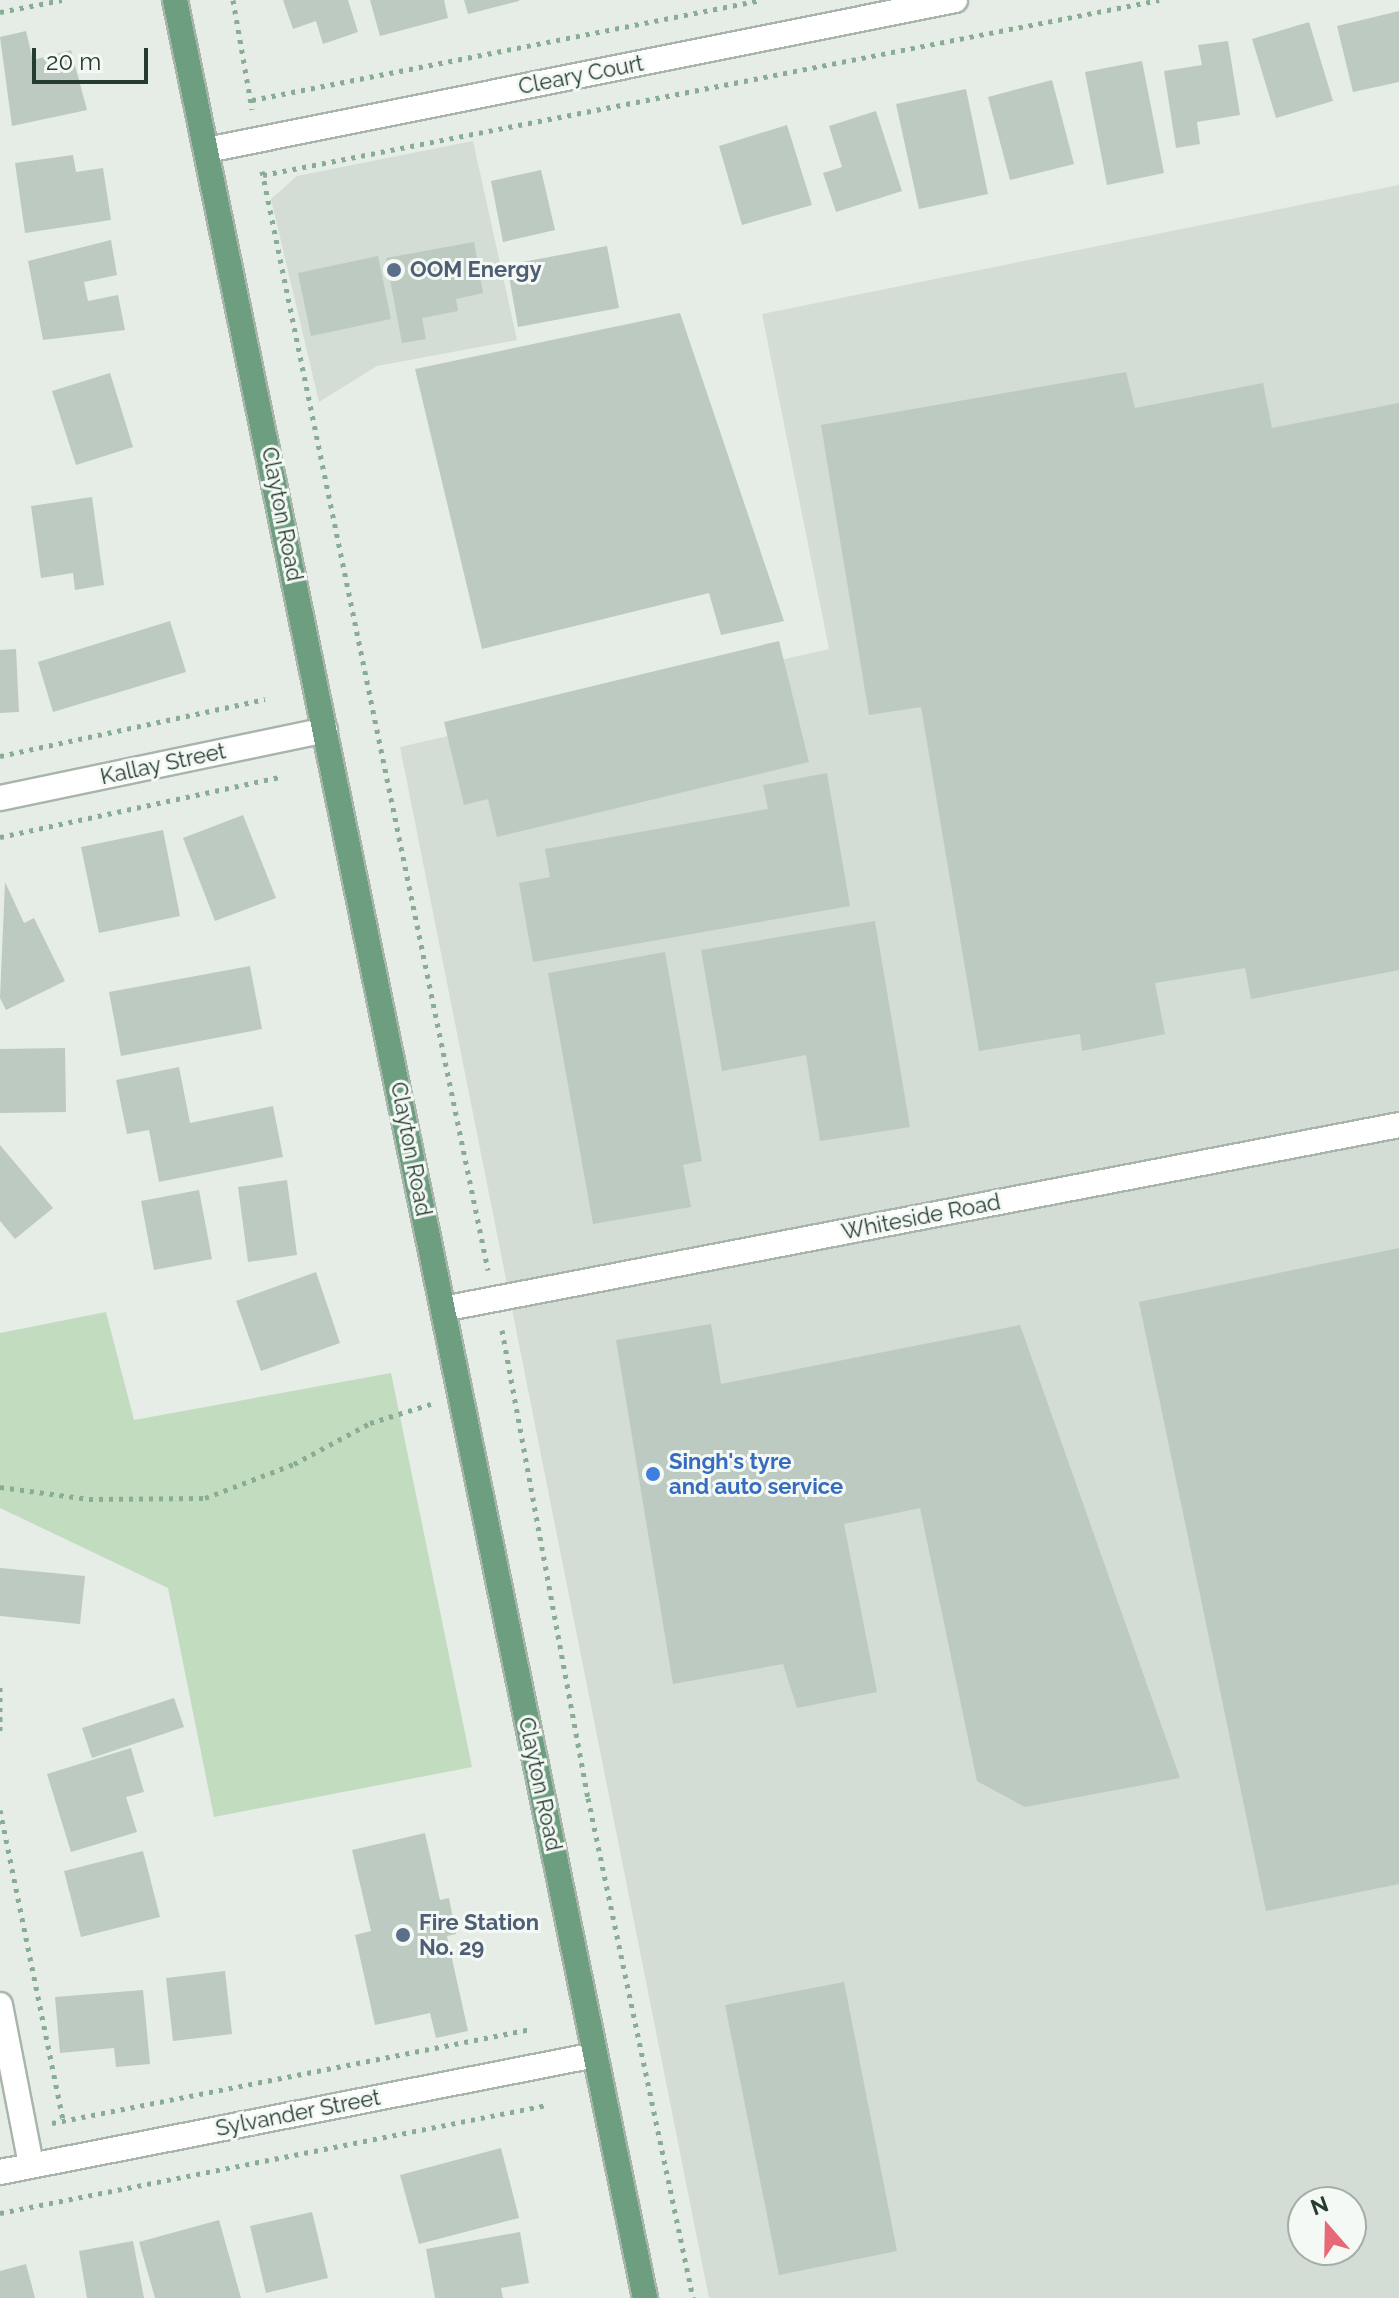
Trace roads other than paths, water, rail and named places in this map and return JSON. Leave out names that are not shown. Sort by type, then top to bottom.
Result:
[{"type":"main road","name":"Clayton Road","points":[[175,0],[645,2298]]},
{"type":"street","name":"Cleary Court","points":[[207,150],[955,0]]},
{"type":"street","name":"Kallay Street","points":[[0,798],[325,730]]},
{"type":"street","name":"Whiteside Road","points":[[443,1309],[1399,1125]]},
{"type":"street","points":[[0,2005],[31,2165]]},
{"type":"street","name":"Sylvander Street","points":[[0,2172],[595,2055]]},
{"type":"place","name":"OOM Energy","points":[[394,270]]},
{"type":"place","name":"Singh's tyre and auto service","points":[[653,1474]]},
{"type":"place","name":"Fire Station No. 29","points":[[403,1935]]}]
